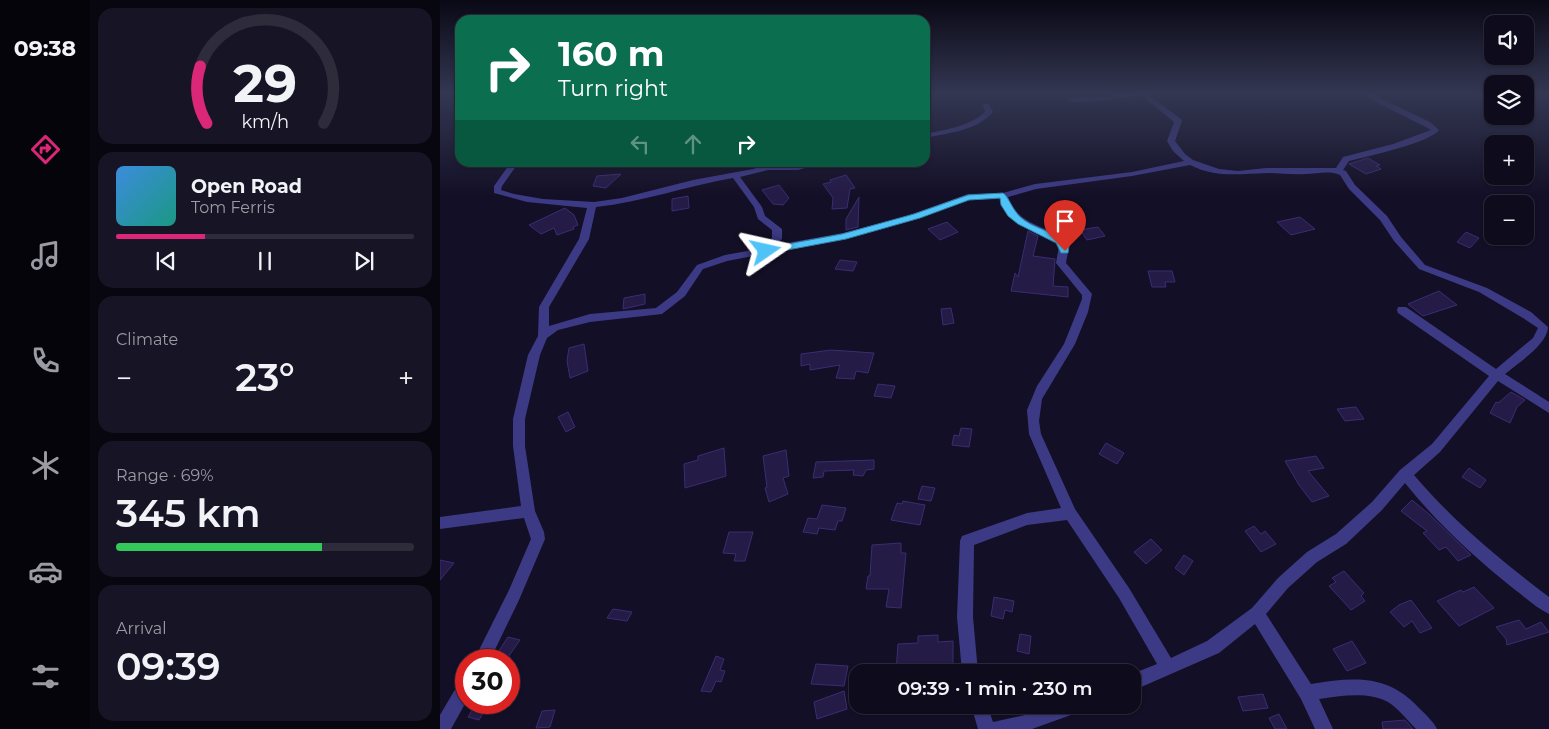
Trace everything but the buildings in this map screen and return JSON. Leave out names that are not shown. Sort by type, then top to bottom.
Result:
[{"type":"street","points":[[930,135],[966,127]]},
{"type":"street","points":[[1141,680],[1213,647],[1258,614],[1283,583],[1312,557],[1341,539],[1376,506],[1405,474],[1436,448],[1496,375],[1537,341],[1547,327],[1483,290],[1422,267],[1397,239],[1384,218],[1352,187],[1343,172],[1259,170],[1238,173],[1210,170],[1191,162],[1178,151],[1171,141],[1176,127]]},
{"type":"street","points":[[1338,171],[1346,159],[1432,134],[1434,130],[1431,127]]},
{"type":"street","points":[[543,336],[555,327],[590,318],[658,311],[671,304],[681,294],[700,267],[725,258],[843,236],[907,219],[968,197],[1003,196],[1036,187],[1132,174],[1191,162]]},
{"type":"street","points":[[511,167],[498,186],[497,191],[500,195],[522,200],[592,206],[768,168],[802,167]]},
{"type":"street","points":[[735,175],[758,207],[761,217],[777,229],[776,239],[766,251]]},
{"type":"street","points":[[1003,196],[1008,210],[1021,222],[1060,241],[1064,246],[1061,263],[1087,294],[1087,299],[1066,349],[1037,394],[1032,409],[1034,434],[1070,513],[1124,593],[1168,668]]},
{"type":"street","points":[[487,649],[514,595],[538,539],[528,511],[519,446],[518,418],[534,355],[543,336],[544,307],[584,239],[592,206]]},
{"type":"street","points":[[1402,310],[1465,355],[1549,408]]},
{"type":"street","points":[[1405,474],[1438,512],[1457,530],[1524,588],[1549,606]]},
{"type":"street","points":[[440,523],[528,511]]},
{"type":"street","points":[[969,664],[965,617],[967,541],[1027,519],[1070,513]]},
{"type":"street","points":[[1258,614],[1307,693],[1324,729]]},
{"type":"street","points":[[1307,693],[1340,688],[1376,689],[1394,696],[1428,729]]},
{"type":"street","points":[[441,729],[455,705]]},
{"type":"street","points":[[982,714],[987,729]]},
{"type":"street","points":[[998,729],[1024,726],[1054,714]]},
{"type":"route","points":[[766,251],[843,236],[917,216],[968,197],[980,196],[1003,196],[1011,214],[1021,222],[1060,241],[1065,251]]}]
